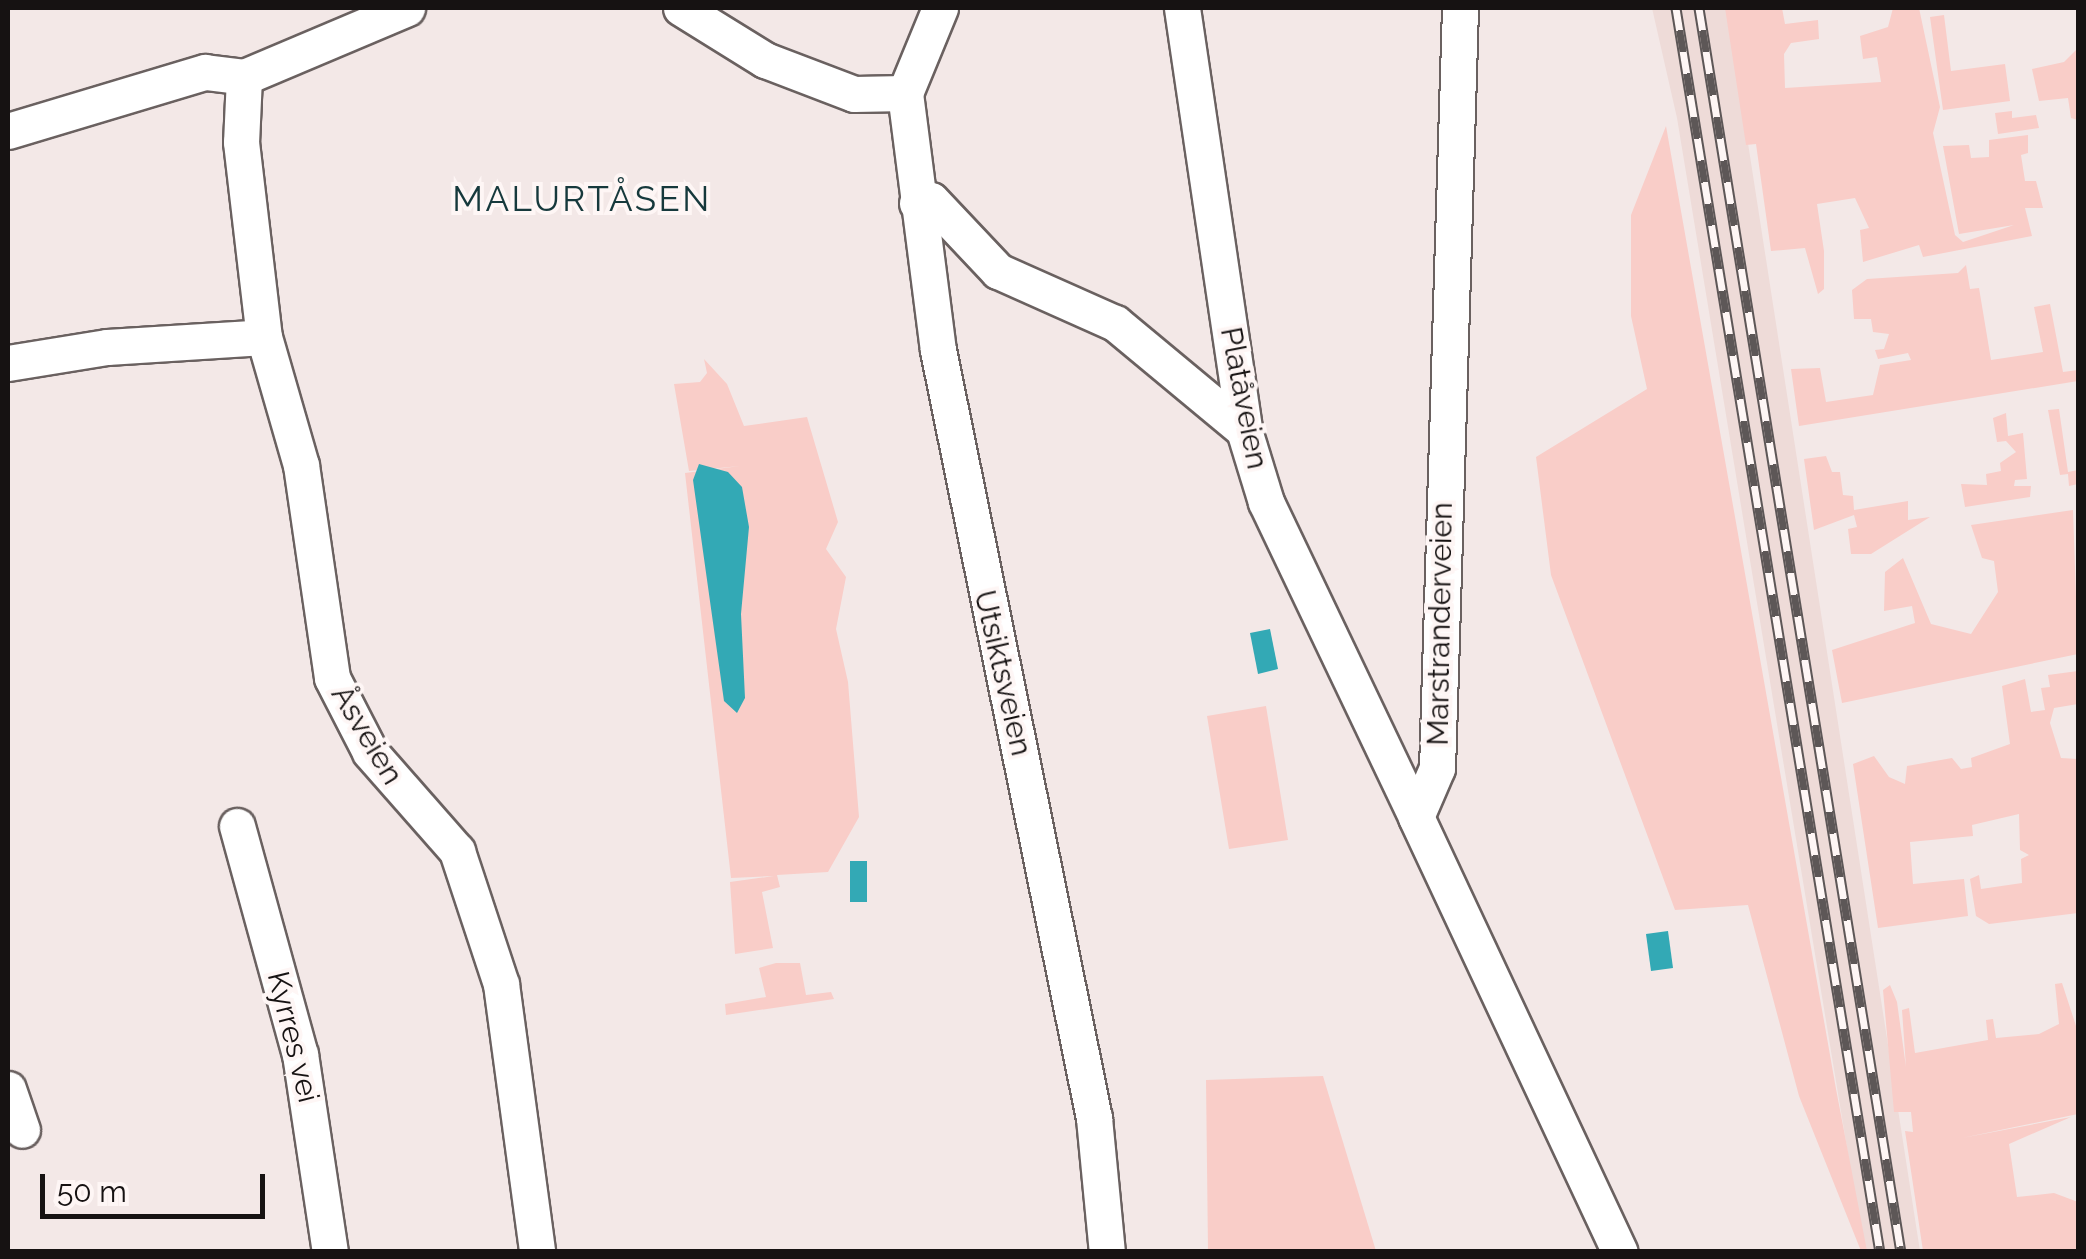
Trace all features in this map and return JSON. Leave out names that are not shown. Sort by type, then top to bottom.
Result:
[{"type":"street","points":[[8,131],[205,72],[244,77],[408,8]]},
{"type":"street","points":[[682,8],[765,60],[819,84],[854,94],[905,94],[940,8]]},
{"type":"street","name":"Platåveien","points":[[1182,8],[1244,430],[1266,502],[1416,817]]},
{"type":"street","name":"Marstranderveien","points":[[1416,817],[1437,768],[1460,8]]},
{"type":"street","name":"Åsveien","points":[[244,77],[241,142],[264,337],[301,465],[332,678],[370,752],[457,851],[501,984],[536,1252]]},
{"type":"street","name":"Utsiktsveien","points":[[905,94],[916,203],[976,553],[1094,1118],[1107,1252]]},
{"type":"street","points":[[916,203],[931,200],[998,271],[1081,304],[1130,333],[1244,430]]},
{"type":"street","points":[[8,363],[107,347],[264,337]]},
{"type":"street","points":[[1416,817],[1620,1252]]},
{"type":"street","name":"Kyrres vei","points":[[237,826],[300,1054],[330,1252]]},
{"type":"street","points":[[8,1089],[22,1130]]},
{"type":"shaded area","points":[[1652,8],[1727,8],[1920,1251],[1864,1251],[1677,118]]},
{"type":"shaded area","points":[[1725,8],[1782,8],[1785,24],[1818,20],[1819,39],[1791,43],[1784,54],[1785,88],[1881,82],[1877,57],[1863,59],[1860,36],[1888,27],[1893,8],[1919,8],[1940,107],[1933,133],[1955,235],[1963,242],[2014,225],[1959,234],[1943,146],[1969,145],[1971,158],[1989,157],[1989,140],[2028,135],[2028,153],[2021,155],[2025,181],[2036,181],[2043,208],[2025,208],[2032,236],[1923,257],[1919,245],[1863,262],[1860,230],[1869,228],[1855,198],[1817,204],[1824,251],[1824,289],[1818,294],[1805,248],[1771,251],[1756,144],[1746,145]]},
{"type":"shaded area","points":[[1944,15],[1951,71],[2005,64],[2010,101],[1943,110],[1930,17]]},
{"type":"shaded area","points":[[2078,48],[2078,120],[2071,118],[2068,98],[2039,101],[2032,69],[2064,62]]},
{"type":"shaded area","points":[[2012,111],[2012,118],[2036,115],[2039,128],[1998,134],[1995,113]]},
{"type":"shaded area","points":[[1666,126],[1867,1251],[1861,1251],[1799,1096],[1748,905],[1675,910],[1551,575],[1536,457],[1647,389],[1631,316],[1631,215]]},
{"type":"shaded area","points":[[1966,265],[1970,289],[1979,288],[1991,360],[2043,352],[2034,307],[2050,304],[2063,372],[2078,370],[2078,381],[1799,426],[1791,369],[1820,368],[1826,402],[1873,395],[1880,365],[1911,360],[1908,353],[1878,359],[1875,350],[1884,349],[1889,334],[1873,332],[1871,319],[1854,319],[1852,290],[1867,279],[1958,273]]},
{"type":"shaded area","points":[[704,359],[727,384],[744,426],[807,417],[838,522],[826,549],[846,577],[836,629],[848,682],[859,817],[828,872],[777,875],[780,887],[762,892],[773,948],[735,954],[730,882],[774,876],[731,878],[685,473],[740,466],[689,471],[674,384],[700,382],[707,373]]},
{"type":"shaded area","points":[[2059,409],[2068,472],[2078,470],[2078,484],[2069,486],[2068,474],[2060,475],[2048,410]]},
{"type":"shaded area","points":[[2006,413],[2008,436],[2023,433],[2027,479],[2015,480],[2014,486],[2031,486],[2030,497],[1965,507],[1961,484],[1987,485],[1986,474],[2001,471],[2000,463],[2016,452],[2006,441],[1997,442],[1993,418]]},
{"type":"shaded area","points":[[1826,456],[1832,472],[1840,472],[1843,495],[1853,496],[1854,510],[1908,501],[1908,520],[1930,517],[1871,554],[1851,554],[1848,529],[1857,527],[1854,515],[1814,530],[1804,459]]},
{"type":"shaded area","points":[[2073,510],[2078,654],[1842,703],[1832,650],[1915,623],[1912,606],[1884,611],[1885,572],[1903,558],[1931,624],[1971,634],[1998,592],[1994,561],[1982,558],[1971,525]]},
{"type":"shaded area","points":[[2078,671],[2078,704],[2054,708],[2050,723],[2061,758],[2078,759],[2078,913],[1989,924],[1976,916],[1970,879],[1979,875],[1981,889],[2022,883],[2021,859],[2029,855],[2020,850],[2019,814],[1972,825],[1973,836],[1910,842],[1913,884],[1964,879],[1968,916],[1878,928],[1853,764],[1874,756],[1889,777],[1905,784],[1907,766],[1952,758],[1961,769],[1972,767],[1971,758],[2010,744],[2002,686],[2025,679],[2031,712],[2045,710],[2041,688],[2050,687],[2048,675]]},
{"type":"shaded area","points":[[1266,706],[1288,840],[1229,849],[1207,716]]},
{"type":"shaded area","points":[[800,963],[806,995],[831,992],[834,999],[726,1015],[725,1004],[766,997],[759,968]]},
{"type":"shaded area","points":[[2062,983],[2078,1032],[2078,1114],[1962,1138],[2071,1117],[2009,1144],[2017,1197],[2054,1193],[2078,1202],[2078,1251],[1923,1251],[1905,1131],[1913,1132],[1911,1112],[1894,1112],[1883,990],[1890,985],[1897,1002],[1906,1067],[1902,1010],[1909,1008],[1915,1053],[1988,1040],[1986,1020],[1993,1019],[1996,1038],[2039,1034],[2059,1024],[2055,984]]},
{"type":"shaded area","points":[[1323,1076],[1376,1251],[1208,1251],[1206,1080]]},
{"type":"water","points":[[699,464],[728,472],[742,487],[749,527],[741,614],[745,698],[737,713],[724,701],[693,480]]},
{"type":"water","points":[[1270,629],[1278,669],[1258,674],[1250,633]]},
{"type":"water","points":[[850,861],[867,861],[867,902],[850,902]]},
{"type":"water","points":[[1668,931],[1673,968],[1651,971],[1646,934]]},
{"type":"railway","points":[[1676,8],[1880,1252]]},
{"type":"railway","points":[[1699,8],[1901,1252]]},
{"type":"district","name":"MALURTÅSEN","points":[[582,199]]}]
